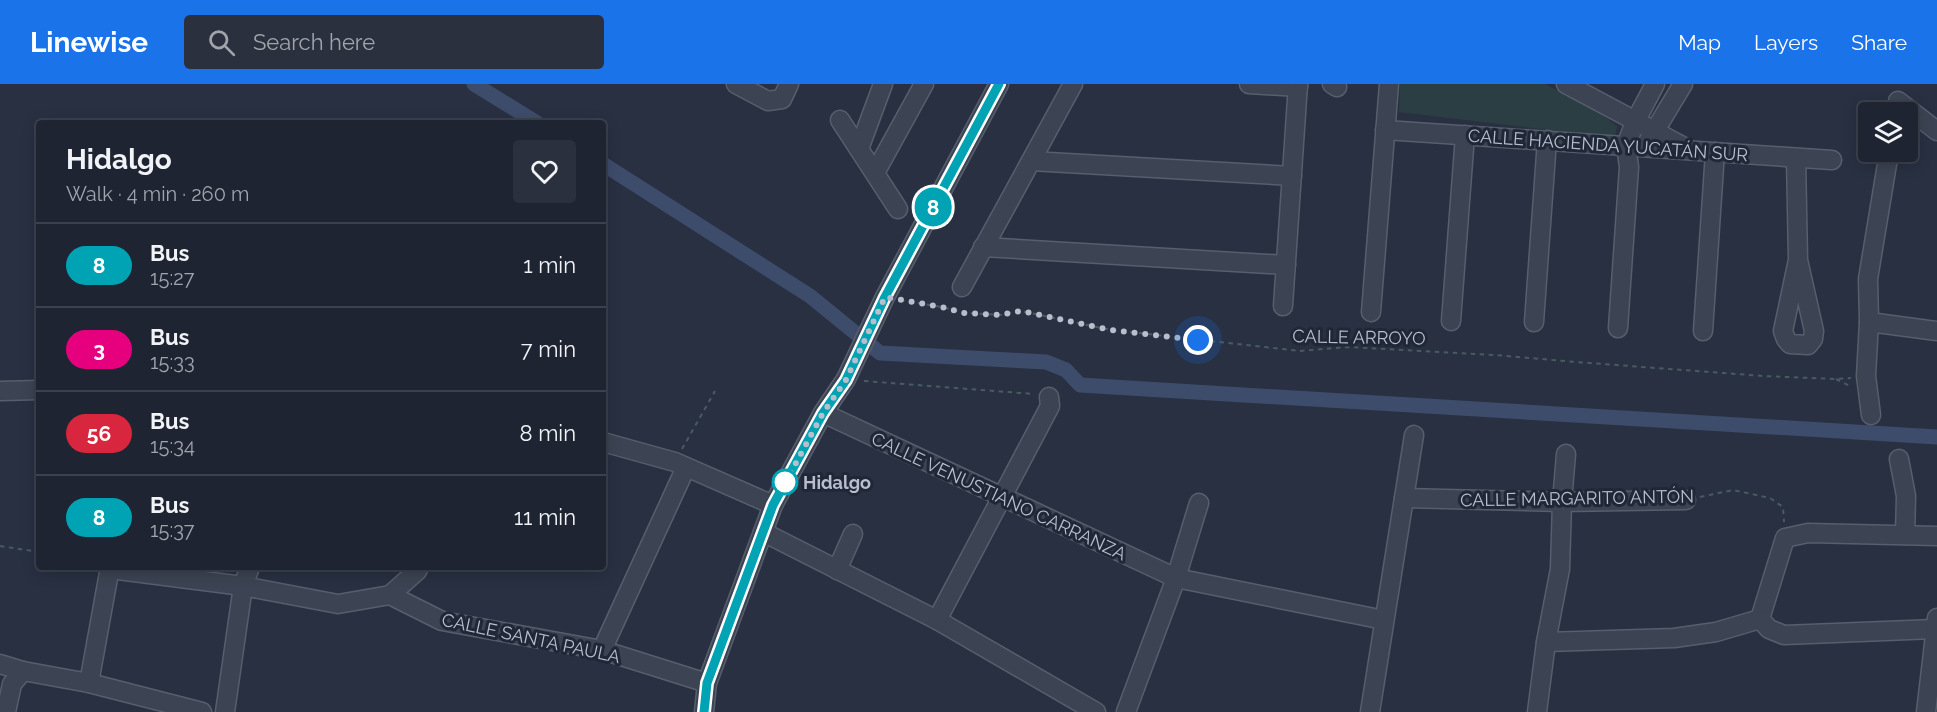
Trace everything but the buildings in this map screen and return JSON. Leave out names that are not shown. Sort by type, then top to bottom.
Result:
[{"type":"street","points":[[736,84],[759,90],[768,101],[782,99],[789,84]]},
{"type":"street","points":[[859,149],[883,84]]},
{"type":"street","points":[[874,173],[924,84]]},
{"type":"street","points":[[704,712],[707,683],[773,505],[823,413],[846,380],[885,297],[999,84]]},
{"type":"street","points":[[962,287],[1073,84]]},
{"type":"street","points":[[1249,84],[1298,86],[1283,306]]},
{"type":"street","points":[[1371,312],[1389,84]]},
{"type":"street","points":[[1566,84],[1690,151]]},
{"type":"street","points":[[1618,328],[1629,167],[1635,147],[1635,122],[1655,84]]},
{"type":"street","points":[[1635,147],[1655,132],[1683,84]]},
{"type":"street","points":[[1898,99],[1937,131]]},
{"type":"street","points":[[840,120],[898,209]]},
{"type":"street","name":"CALLE HACIENDA YUCATÁN SUR","points":[[1385,130],[1832,160]]},
{"type":"street","points":[[1451,321],[1465,135]]},
{"type":"street","points":[[1534,322],[1547,140]]},
{"type":"street","points":[[1703,330],[1715,152]]},
{"type":"street","points":[[1797,158],[1798,260]]},
{"type":"street","points":[[1030,161],[1292,176]]},
{"type":"street","points":[[1870,415],[1866,376],[1869,322],[1868,279],[1887,162]]},
{"type":"street","points":[[984,248],[1286,265]]},
{"type":"street","points":[[1869,322],[1937,331]]},
{"type":"street","points":[[0,391],[36,390]]},
{"type":"street","points":[[937,620],[1050,406],[1049,396]]},
{"type":"street","name":"CALLE VENUSTIANO CARRANZA","points":[[823,413],[1176,578],[1384,620]]},
{"type":"street","points":[[1370,712],[1414,435]]},
{"type":"street","points":[[606,442],[680,464],[773,505]]},
{"type":"street","points":[[1537,712],[1546,642],[1560,569],[1566,454]]},
{"type":"street","points":[[1899,459],[1906,496],[1905,535]]},
{"type":"street","points":[[602,650],[680,464]]},
{"type":"street","name":"CALLE MARGARITO ANTÓN","points":[[1404,498],[1562,502],[1686,501]]},
{"type":"street","points":[[1126,712],[1176,578],[1199,503]]},
{"type":"street","points":[[763,532],[937,620],[1096,712]]},
{"type":"street","points":[[1760,618],[1785,538],[1808,533],[1937,536]]},
{"type":"street","points":[[837,570],[853,534]]},
{"type":"street","points":[[89,683],[110,570]]},
{"type":"street","points":[[125,570],[243,586],[338,604],[390,595],[418,570]]},
{"type":"street","points":[[225,712],[243,586],[249,570]]},
{"type":"street","name":"CALLE SANTA PAULA","points":[[390,595],[442,621],[602,650],[707,683]]},
{"type":"street","points":[[1546,642],[1674,638],[1716,632],[1760,618]]},
{"type":"street","points":[[1760,618],[1768,629],[1784,635],[1936,623],[1926,712]]},
{"type":"street","points":[[0,664],[23,671],[89,683],[202,712]]},
{"type":"street","points":[[6,712],[12,684],[23,671]]},
{"type":"path","name":"CALLE ARROYO","points":[[885,297],[964,313],[1000,315],[1021,311],[1111,330],[1300,351],[1347,347],[1836,379]]},
{"type":"path","points":[[846,380],[1049,396]]},
{"type":"path","points":[[680,464],[715,391]]},
{"type":"path","name":"CALLE MARGARITO ANTÓN","points":[[1686,501],[1733,490],[1770,498],[1783,507]]},
{"type":"path","points":[[0,546],[36,552]]},
{"type":"green space","points":[[1400,84],[1545,84],[1597,111],[1617,126],[1615,137],[1399,112]]},
{"type":"waterway","points":[[474,84],[532,120]]},
{"type":"waterway","points":[[606,166],[810,296],[880,353],[1046,362],[1066,370],[1080,385],[1937,437]]},
{"type":"bus line","name":"8","points":[[704,712],[707,683],[773,505],[823,413],[846,380],[885,297],[999,84]]},
{"type":"place","name":"Hidalgo","points":[[785,482]]},
{"type":"route","points":[[785,482],[783,487],[823,413],[846,380],[885,297],[964,313],[1000,315],[1021,311],[1111,330],[1198,340]]}]
